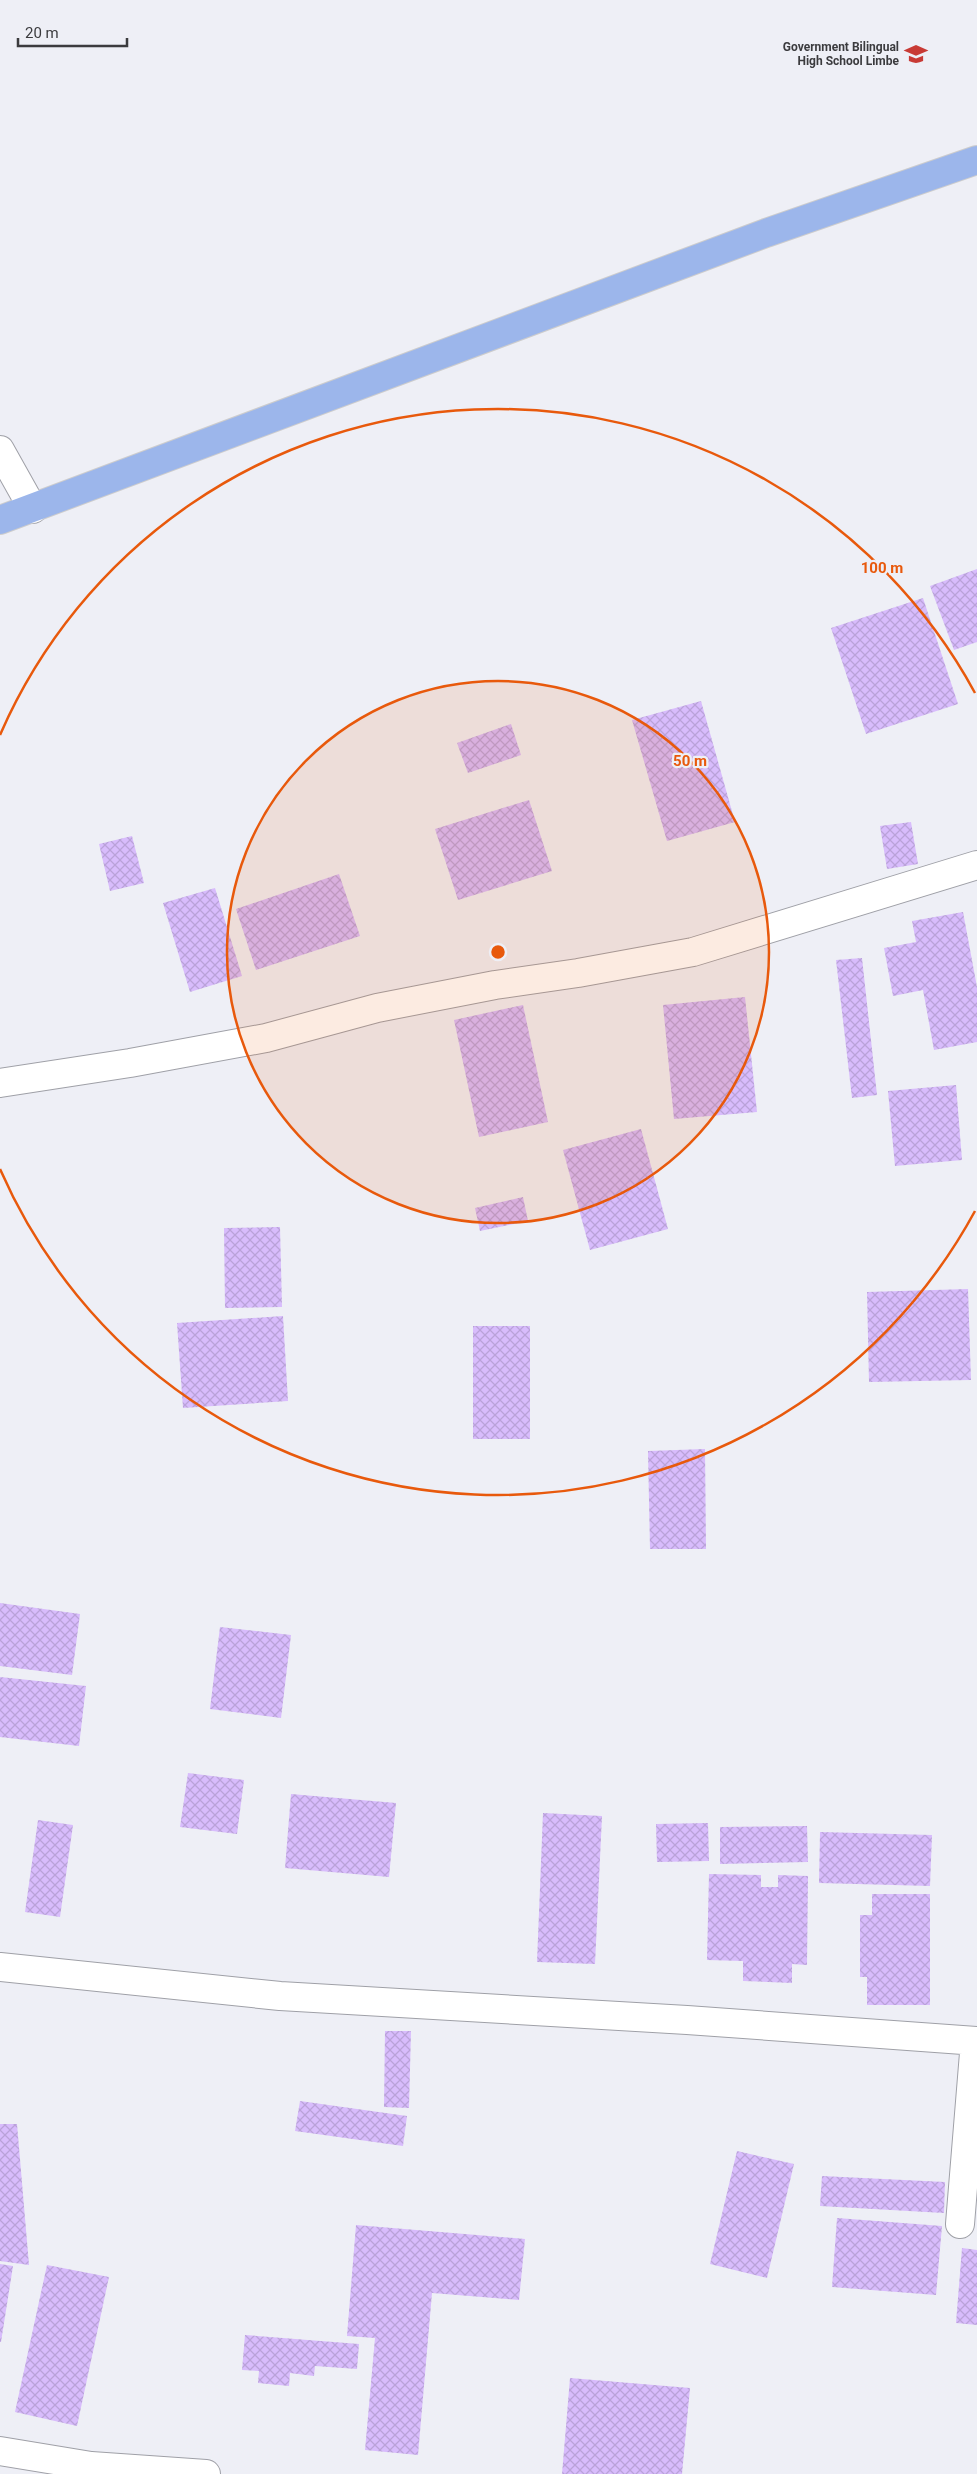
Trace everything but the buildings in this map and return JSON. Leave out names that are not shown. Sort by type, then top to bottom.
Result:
[{"type":"main road","points":[[0,520],[33,510],[209,440],[756,236],[977,160]]},
{"type":"street","points":[[0,450],[33,510]]},
{"type":"street","points":[[0,1083],[130,1064],[256,1040],[377,1008],[495,985],[578,974],[693,952],[977,864]]},
{"type":"street","points":[[0,1966],[280,1996],[687,2020],[976,2041],[960,2224]]},
{"type":"street","points":[[0,2451],[91,2466],[206,2474]]},
{"type":"place","name":"Government Bilingual High School Limbe","points":[[916,54]]}]
